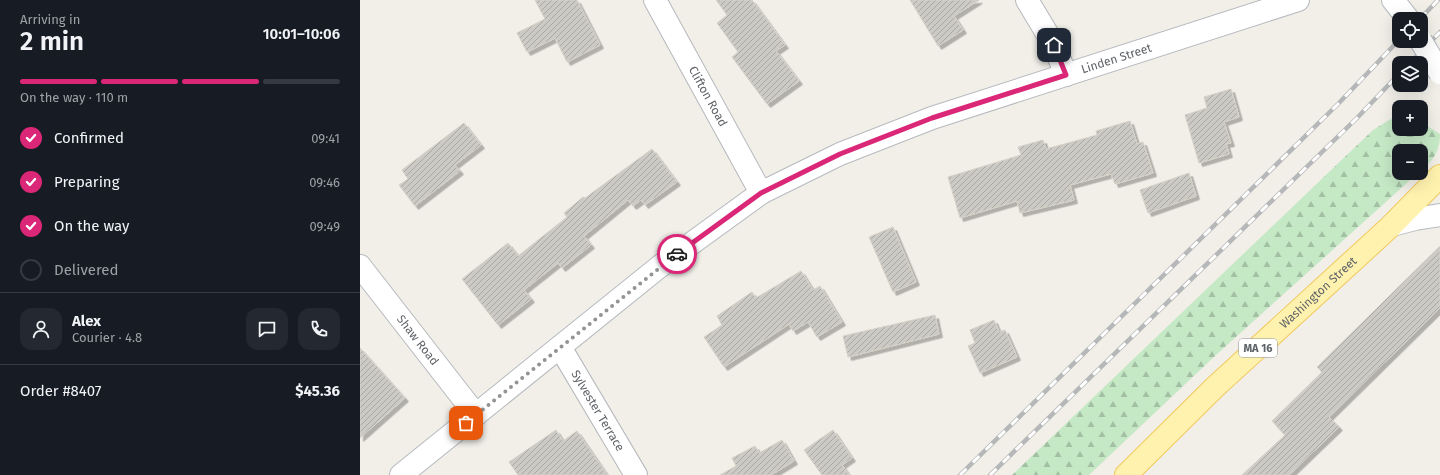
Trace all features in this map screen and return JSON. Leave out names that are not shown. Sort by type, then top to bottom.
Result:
[{"type":"main road","name":"Washington Street","points":[[1126,475],[1215,387],[1392,225],[1440,176]]},
{"type":"street","name":"Clifton Road","points":[[655,0],[761,193]]},
{"type":"street","points":[[1027,0],[1054,45],[1066,75]]},
{"type":"street","name":"Linden Street","points":[[401,475],[659,267],[761,193],[840,154],[932,118],[1298,0]]},
{"type":"street","points":[[1393,0],[1402,12]]},
{"type":"street","points":[[1425,48],[1440,73]]},
{"type":"street","points":[[1392,225],[1440,215]]},
{"type":"street","name":"Shaw Road","points":[[360,266],[476,415]]},
{"type":"street","name":"Sylvester Terrace","points":[[560,347],[636,475]]},
{"type":"green space","points":[[1392,118],[1392,136],[1428,136],[1428,126],[1440,134],[1439,146],[1435,155],[1428,164],[1428,144],[1392,144],[1392,180],[1410,180],[1216,355],[1089,475],[1012,475],[1373,130]]},
{"type":"building","points":[[535,0],[577,0],[600,45],[567,62],[555,38],[527,52],[517,33],[545,19]]},
{"type":"building","points":[[716,0],[752,0],[785,45],[776,51],[799,81],[767,104],[732,57],[738,52],[717,23],[727,15]]},
{"type":"building","points":[[910,0],[979,0],[954,16],[963,30],[938,46]]},
{"type":"building","points":[[1231,89],[1239,117],[1224,122],[1231,143],[1226,144],[1229,154],[1199,163],[1185,115],[1207,108],[1204,97]]},
{"type":"building","points":[[1130,121],[1137,144],[1143,142],[1153,173],[1115,184],[1111,174],[1070,185],[1074,200],[1020,213],[1017,201],[960,218],[948,177],[1021,155],[1018,147],[1043,140],[1046,149],[1097,135],[1096,131]]},
{"type":"building","points":[[464,123],[481,145],[455,165],[460,171],[415,206],[399,185],[408,179],[402,170]]},
{"type":"building","points":[[652,149],[677,182],[645,205],[641,200],[633,206],[628,200],[584,236],[591,245],[562,268],[558,263],[524,290],[531,299],[498,325],[462,279],[508,243],[518,256],[567,217],[564,213],[583,197],[585,198]]},
{"type":"building","points":[[1189,173],[1196,196],[1148,213],[1140,190]]},
{"type":"building","points":[[893,227],[916,282],[893,292],[869,237]]},
{"type":"building","points":[[1440,246],[1440,308],[1329,417],[1339,427],[1289,475],[1242,475],[1285,435],[1272,421],[1322,372],[1317,367]]},
{"type":"building","points":[[801,271],[813,290],[820,286],[842,322],[817,337],[808,322],[793,331],[789,324],[724,367],[704,337],[722,325],[717,316],[752,292],[756,298]]},
{"type":"building","points":[[935,315],[939,334],[848,357],[843,336]]},
{"type":"building","points":[[994,320],[999,332],[1005,330],[1017,357],[980,373],[968,346],[975,343],[970,330]]},
{"type":"building","points":[[360,348],[405,398],[360,438]]},
{"type":"building","points":[[556,430],[563,441],[577,431],[607,475],[518,475],[509,462]]},
{"type":"building","points":[[833,430],[852,458],[842,465],[849,475],[822,475],[804,450]]},
{"type":"building","points":[[782,440],[794,461],[771,475],[720,475],[736,466],[732,458],[755,446],[759,453]]},
{"type":"railway","points":[[1427,12],[1438,0]]},
{"type":"railway","points":[[1417,56],[1440,32]]},
{"type":"railway","points":[[960,475],[1338,104],[1392,47]]},
{"type":"railway","points":[[990,475],[1357,118],[1392,81]]},
{"type":"way so far","points":[[466,423],[677,254]]},
{"type":"route","points":[[677,254],[761,193],[840,154],[932,118],[1066,75],[1054,45]]}]
